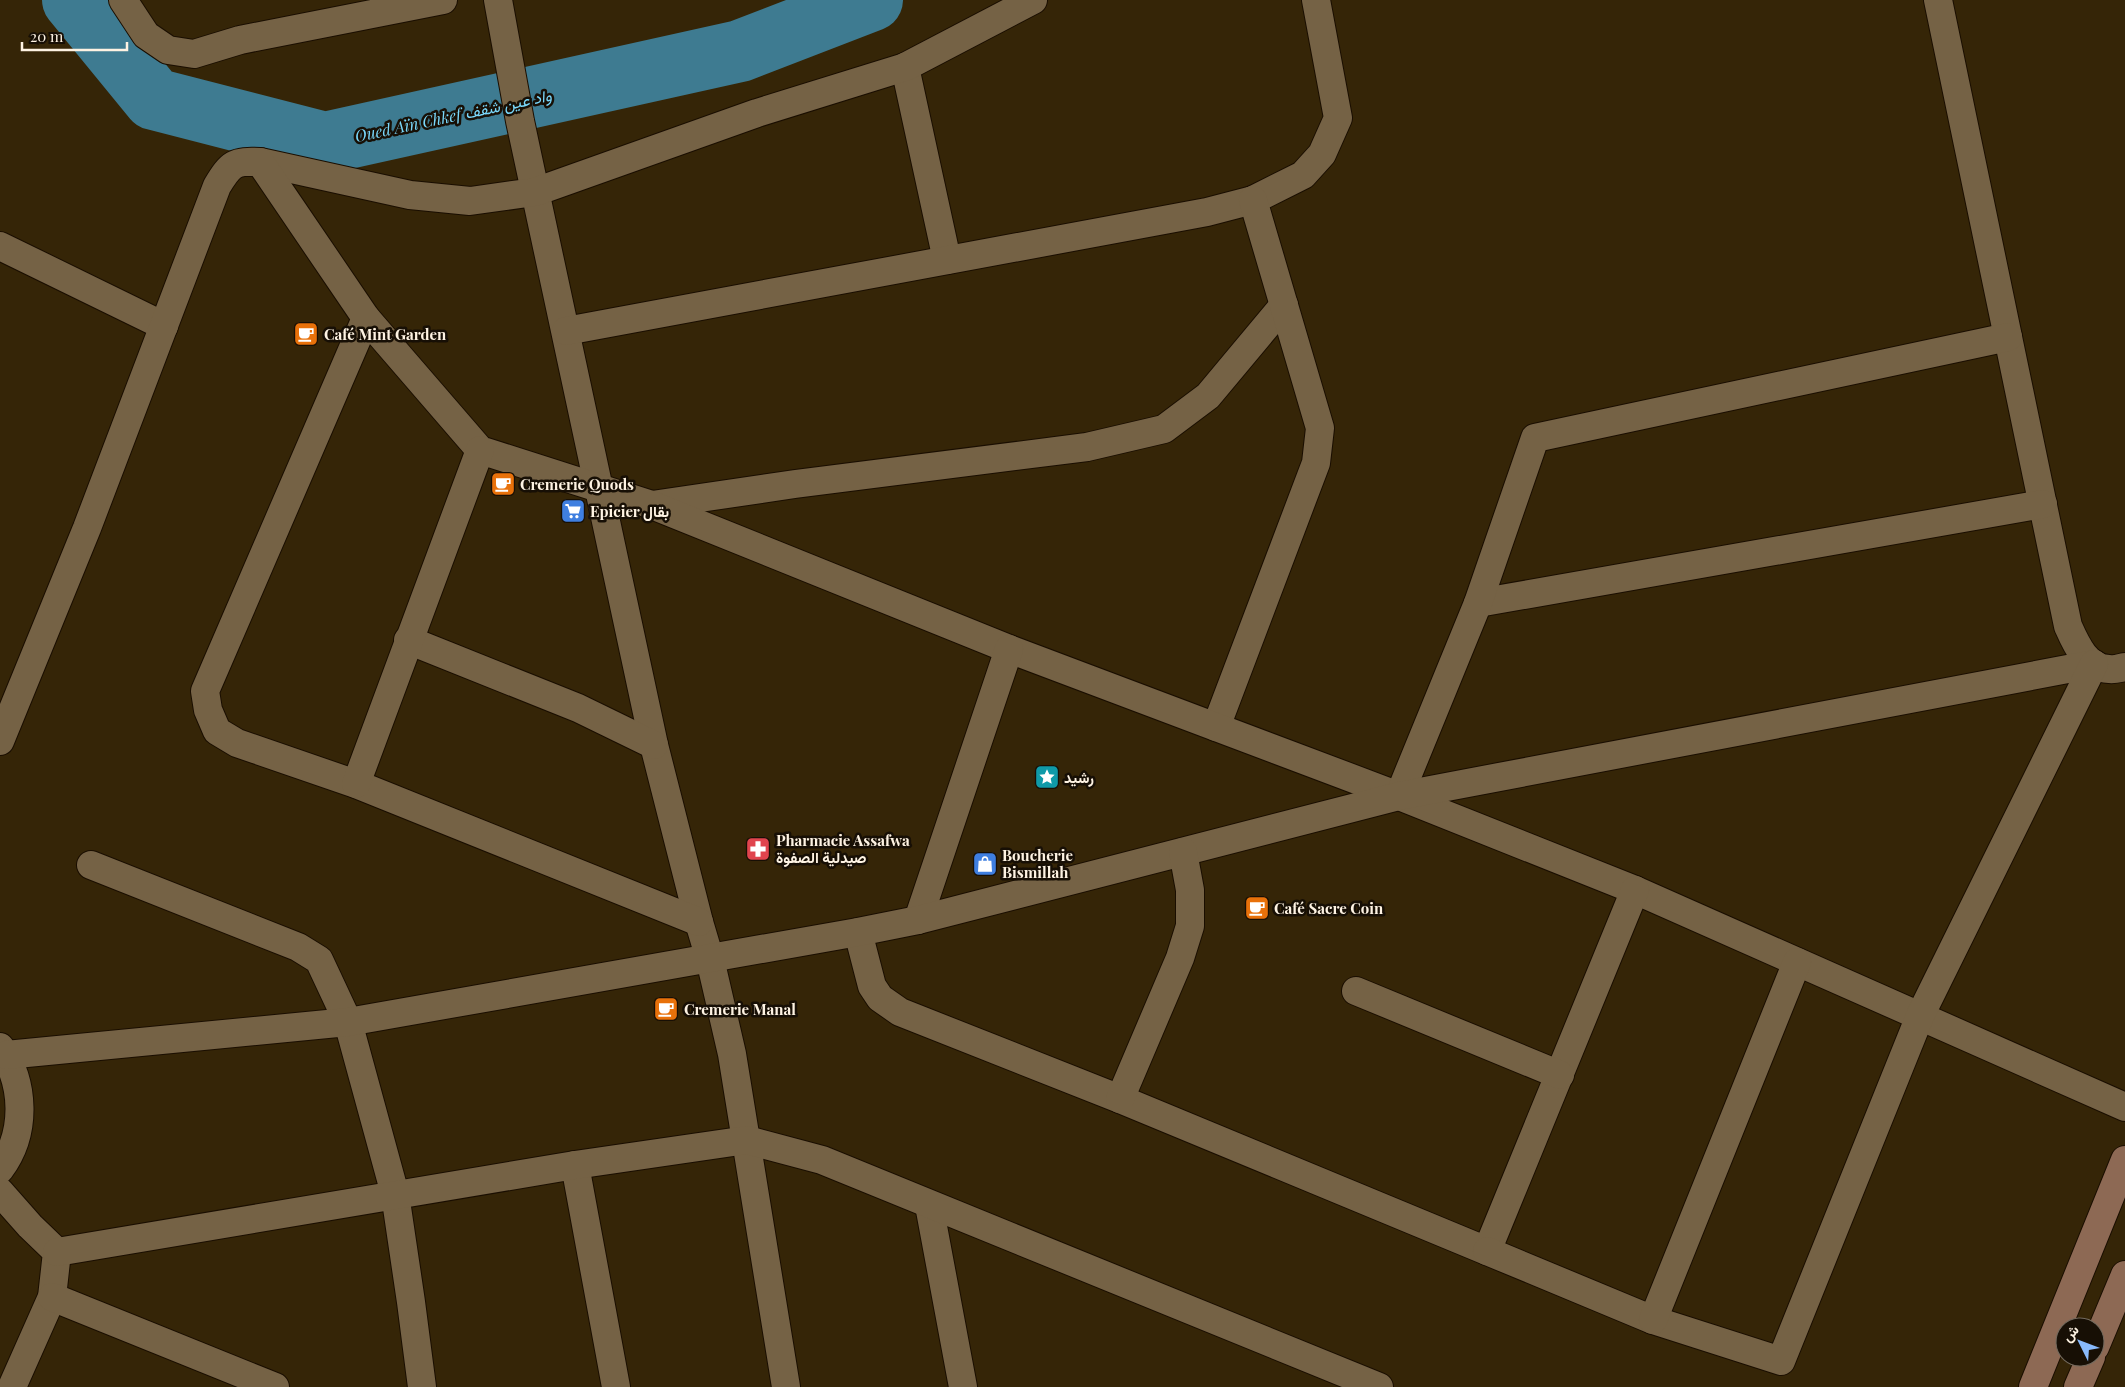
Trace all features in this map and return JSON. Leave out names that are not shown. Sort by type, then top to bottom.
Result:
[{"type":"main road","points":[[2033,1387],[2125,1160]]},
{"type":"main road","points":[[2105,1323],[2125,1275]]},
{"type":"main road","points":[[2078,1387],[2087,1367]]},
{"type":"street","points":[[123,0],[146,35],[168,50],[194,54],[240,40],[443,0]]},
{"type":"street","points":[[498,0],[535,192],[654,745],[710,959],[732,1054],[786,1387]]},
{"type":"street","points":[[0,741],[87,528],[217,186],[227,170],[240,161],[260,162],[420,196],[470,201],[535,192],[757,113],[906,67],[1033,0]]},
{"type":"street","points":[[566,331],[1207,212],[1253,200],[1303,175],[1322,154],[1338,118],[1316,0]]},
{"type":"street","points":[[1938,0],[2068,626],[2079,650],[2094,664],[2109,670],[2125,667]]},
{"type":"street","points":[[906,67],[947,260]]},
{"type":"street","points":[[260,162],[366,318],[480,450],[652,505],[1009,648],[1399,796],[1635,890],[2125,1107]]},
{"type":"street","points":[[1216,727],[1316,463],[1320,428],[1253,200]]},
{"type":"street","points":[[0,246],[164,326]]},
{"type":"street","points":[[652,505],[795,484],[1087,447],[1164,429],[1208,396],[1284,305]]},
{"type":"street","points":[[366,318],[205,691],[208,710],[217,731],[237,744],[356,784],[699,922]]},
{"type":"street","points":[[1399,796],[1478,603],[1535,438],[2008,337]]},
{"type":"street","points":[[356,784],[480,450]]},
{"type":"street","points":[[1478,603],[2043,504]]},
{"type":"street","points":[[408,640],[578,708],[654,745]]},
{"type":"street","points":[[918,920],[1009,648]]},
{"type":"street","points":[[0,1169],[11,1152],[20,1118],[20,1100],[17,1083],[3,1051],[348,1022],[858,932],[918,920],[1399,796],[2094,664]]},
{"type":"street","points":[[858,932],[872,986],[880,998],[900,1012],[1120,1099],[1653,1320],[1780,1361],[1920,1016],[2094,664]]},
{"type":"street","points":[[1120,1099],[1180,958],[1190,926],[1190,890],[1183,852]]},
{"type":"street","points":[[91,865],[298,947],[319,960],[348,1022],[394,1194],[422,1387]]},
{"type":"street","points":[[1487,1251],[1635,890]]},
{"type":"street","points":[[1653,1320],[1797,962]]},
{"type":"street","points":[[1356,991],[1560,1075]]},
{"type":"street","points":[[57,1252],[273,1217],[394,1194],[747,1140],[822,1160],[1379,1387]]},
{"type":"street","points":[[575,1165],[616,1387]]},
{"type":"street","points":[[0,1192],[30,1226],[57,1252]]},
{"type":"street","points":[[929,1205],[963,1387]]},
{"type":"street","points":[[12,1387],[52,1297],[57,1252]]},
{"type":"street","points":[[52,1297],[275,1387]]},
{"type":"waterway","name":"Oued Aïn Chkef واد عين شقف","points":[[73,0],[154,99],[325,143],[740,51],[872,0]]},
{"type":"place","name":"Café Mint Garden","points":[[306,334]]},
{"type":"place","name":"Cremerie Quods","points":[[503,484]]},
{"type":"place","name":"Epicier بقال","points":[[573,511]]},
{"type":"place","name":"رشيد","points":[[1047,777]]},
{"type":"place","name":"Pharmacie Assafwa صيدلية الصفوة","points":[[758,849]]},
{"type":"place","name":"Boucherie Bismillah","points":[[985,864]]},
{"type":"place","name":"Café Sacre Coin","points":[[1257,908]]},
{"type":"place","name":"Cremerie Manal","points":[[666,1009]]}]
